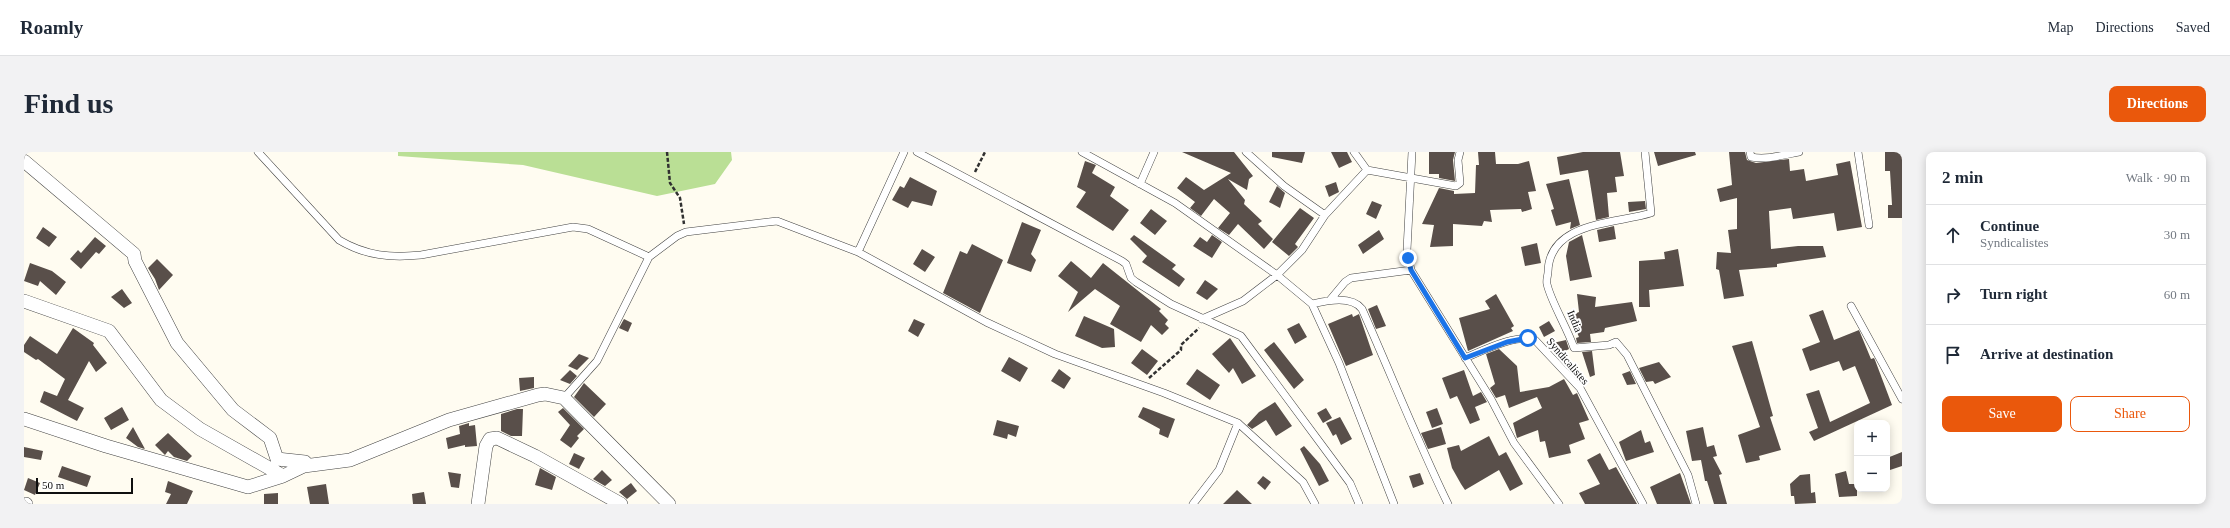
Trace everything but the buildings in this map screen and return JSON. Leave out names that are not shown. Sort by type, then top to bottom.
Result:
[{"type":"street","points":[[24,161],[134,254],[134,261],[180,347],[233,410],[270,438],[276,459],[305,462],[304,466]]},
{"type":"street","points":[[24,292],[42,307]]},
{"type":"street","points":[[24,301],[109,331],[161,400],[200,429],[241,450],[283,476]]},
{"type":"street","points":[[24,419],[106,446],[248,487],[283,476],[304,466],[350,460],[449,420],[545,394],[564,398],[669,504]]},
{"type":"street","points":[[478,504],[486,446],[490,439],[497,438],[535,456],[620,504]]},
{"type":"lane","points":[[258,152],[339,240],[354,249],[374,255],[397,258],[421,255],[572,227],[588,229],[649,257]]},
{"type":"lane","points":[[858,252],[904,152]]},
{"type":"lane","points":[[916,152],[1122,261],[1136,282],[1171,304],[1241,336],[1350,483],[1359,504]]},
{"type":"lane","points":[[1082,152],[1175,204],[1277,275],[1312,304],[1339,363],[1394,504]]},
{"type":"lane","points":[[1140,184],[1154,152]]},
{"type":"lane","points":[[1246,152],[1284,186],[1325,215]]},
{"type":"lane","points":[[1354,152],[1367,170],[1411,176],[1458,185],[1458,160],[1460,152]]},
{"type":"lane","points":[[1412,152],[1407,250],[1411,270],[1491,400],[1514,443],[1559,504]]},
{"type":"lane","name":"India","points":[[1645,152],[1651,213],[1637,217],[1596,223],[1578,230],[1551,251],[1548,262],[1547,284],[1574,348],[1609,345],[1616,342],[1627,355],[1688,475],[1696,504]]},
{"type":"lane","points":[[1751,155],[1769,158],[1799,152]]},
{"type":"lane","points":[[1858,152],[1869,225]]},
{"type":"lane","points":[[1204,320],[1242,300],[1277,275],[1302,250],[1325,215],[1367,170]]},
{"type":"lane","points":[[564,398],[597,361],[649,257],[677,236],[686,232],[777,221],[858,252],[986,322],[1055,354],[1142,385],[1238,423],[1303,482],[1315,504]]},
{"type":"lane","points":[[1330,300],[1345,282],[1351,278],[1411,270]]},
{"type":"lane","points":[[1312,304],[1330,300],[1354,302],[1362,309],[1416,439],[1448,504]]},
{"type":"lane","points":[[1851,306],[1902,399]]},
{"type":"lane","name":"Syndicalistes","points":[[1465,358],[1511,340],[1528,338],[1535,340],[1580,388],[1643,504]]},
{"type":"lane","points":[[1193,504],[1219,470],[1238,423]]},
{"type":"path","points":[[667,152],[670,183],[680,198],[686,232]]},
{"type":"path","points":[[971,180],[985,152]]},
{"type":"path","points":[[1142,385],[1153,373],[1181,350],[1181,345],[1204,320]]},
{"type":"green space","points":[[398,152],[731,152],[732,160],[715,184],[657,196],[523,165],[398,156]]},
{"type":"route","points":[[1408,258],[1411,270],[1465,358],[1511,340],[1528,338]]}]
